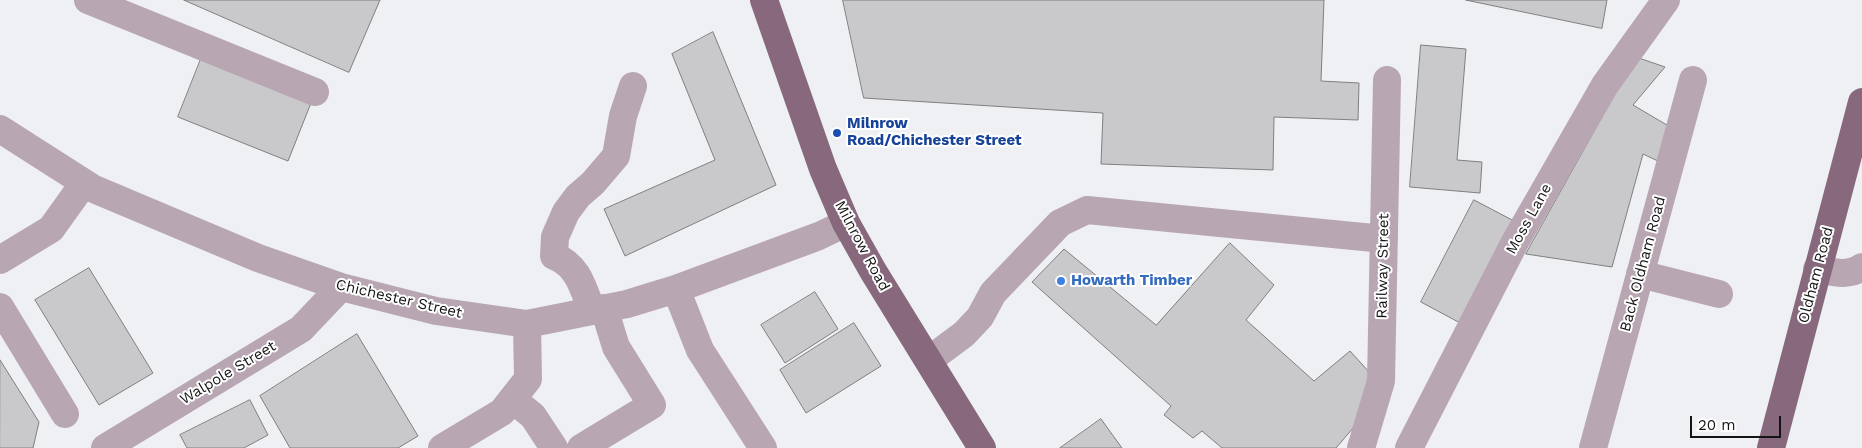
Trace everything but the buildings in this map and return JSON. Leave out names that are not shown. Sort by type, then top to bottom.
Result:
[{"type":"main road","name":"Milnrow Road","points":[[764,0],[823,169],[846,223],[873,271],[982,448]]},
{"type":"main road","name":"Oldham Road","points":[[1770,448],[1862,102]]},
{"type":"street","points":[[88,0],[315,92]]},
{"type":"street","name":"Moss Lane","points":[[1409,448],[1515,242],[1605,85],[1666,0]]},
{"type":"street","name":"Railway Street","points":[[1361,448],[1381,381],[1387,80]]},
{"type":"street","name":"Back Oldham Road","points":[[1593,448],[1693,80]]},
{"type":"street","points":[[581,448],[652,404],[616,347],[598,309],[568,261],[554,256],[555,238],[566,212],[578,196],[593,184],[616,156],[623,116],[633,86]]},
{"type":"street","name":"Chichester Street","points":[[0,129],[84,183],[258,258],[341,287],[436,311],[527,324],[627,304],[676,289],[819,236],[846,223]]},
{"type":"street","points":[[0,260],[51,229],[84,183]]},
{"type":"street","points":[[929,360],[964,334],[980,317],[993,293],[1060,223],[1087,210],[1384,239]]},
{"type":"street","points":[[1818,270],[1844,274],[1856,272],[1862,267]]},
{"type":"street","points":[[1640,274],[1719,294]]},
{"type":"street","name":"Walpole Street","points":[[105,448],[301,329],[341,287]]},
{"type":"street","points":[[676,289],[700,350],[763,448]]},
{"type":"street","points":[[0,307],[65,414]]},
{"type":"street","points":[[442,448],[502,412],[528,379],[527,324]]},
{"type":"street","points":[[512,399],[533,416],[554,448]]},
{"type":"place","name":"Milnrow Road/Chichester Street","points":[[837,133]]},
{"type":"place","name":"Howarth Timber","points":[[1061,281]]}]
